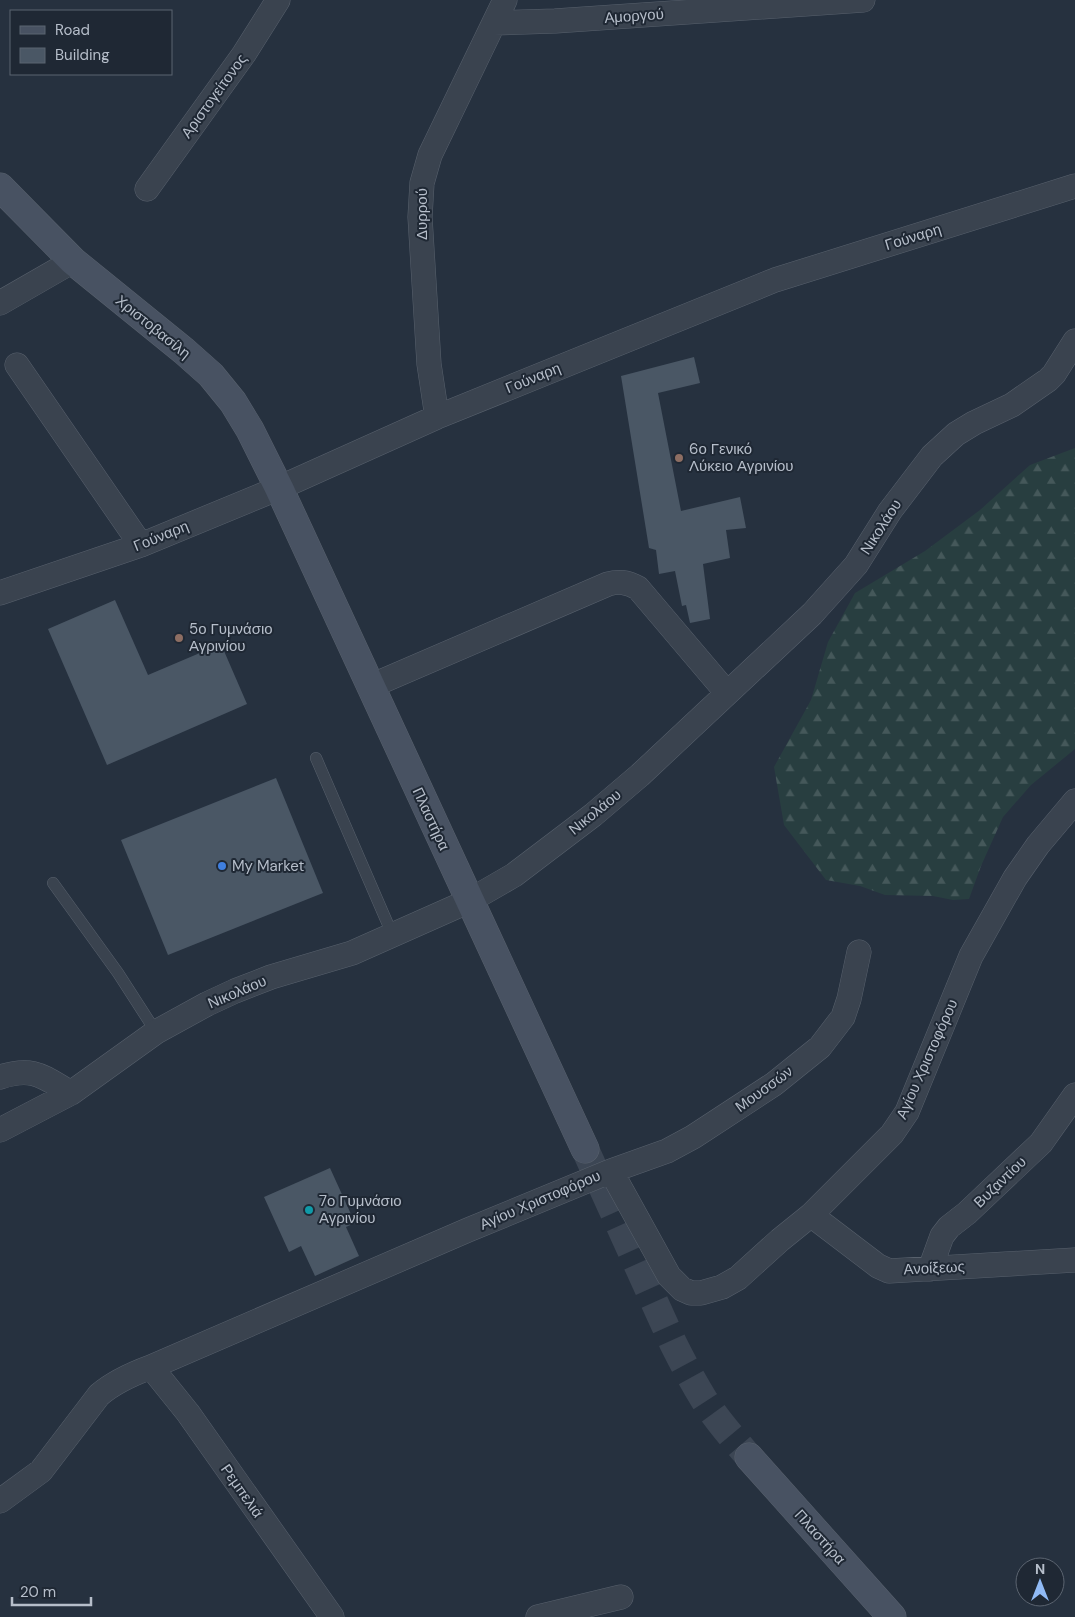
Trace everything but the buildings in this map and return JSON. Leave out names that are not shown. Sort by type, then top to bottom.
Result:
[{"type":"main road","name":"Χριστοβασίλη","points":[[0,187],[73,261],[211,375],[233,402],[250,430],[279,488]]},
{"type":"main road","name":"Πλαστήρα","points":[[279,488],[585,1149]]},
{"type":"main road","name":"Πλαστήρα","points":[[749,1457],[892,1617]]},
{"type":"street","name":"Αριστογείτονος","points":[[146,189],[244,54],[278,0]]},
{"type":"street","name":"Δυρρού","points":[[437,417],[429,364],[420,216],[422,183],[430,155],[505,0]]},
{"type":"street","name":"Αμοργού","points":[[494,23],[555,21],[863,0]]},
{"type":"street","name":"Γούναρη","points":[[0,593],[141,545],[279,488],[437,417],[775,280],[1075,186]]},
{"type":"street","points":[[0,303],[73,261]]},
{"type":"street","name":"Νικολάου","points":[[0,1130],[71,1093],[172,1022],[235,991],[272,977],[352,953],[393,936],[469,901],[514,875],[593,815],[640,775],[812,614],[856,565],[890,511],[932,456],[956,434],[1012,405],[1048,380],[1075,341]]},
{"type":"street","points":[[17,365],[141,545]]},
{"type":"street","points":[[371,686],[608,584],[618,582],[629,583],[638,588],[727,693]]},
{"type":"street","name":"Αγίου Χριστοφόρου","points":[[0,1501],[41,1471],[99,1395],[107,1388],[132,1374],[611,1171],[669,1276],[682,1290],[691,1293],[711,1291],[738,1278],[780,1240],[812,1215],[892,1134],[907,1112],[971,956],[1015,878],[1038,845],[1075,801]]},
{"type":"street","name":"Μουσσών","points":[[611,1171],[666,1151],[693,1137],[774,1084],[820,1047],[843,1017],[849,999],[859,952]]},
{"type":"street","points":[[0,1077],[18,1073],[35,1073],[71,1093]]},
{"type":"street","name":"Βυζαντίου","points":[[930,1269],[942,1236],[949,1227],[967,1213],[1041,1143],[1075,1095]]},
{"type":"street","name":"Ανοίξεως","points":[[812,1215],[878,1266],[889,1270],[1075,1260]]},
{"type":"street","name":"Ρεμπελιά","points":[[151,1367],[188,1413],[332,1617]]},
{"type":"street","points":[[538,1617],[621,1597]]},
{"type":"lane","points":[[316,758],[393,936]]},
{"type":"lane","points":[[53,883],[118,973],[156,1032]]},
{"type":"green space","points":[[1075,448],[1075,749],[1031,785],[1003,817],[981,866],[969,899],[953,900],[933,896],[885,895],[860,886],[826,880],[784,825],[774,767],[811,700],[828,642],[855,593],[925,551],[980,510],[1030,465]]},
{"type":"tunnel","points":[[585,1149],[684,1364],[708,1406],[749,1457]]},
{"type":"place","name":"6ο Γενικό Λύκειο Αγρινίου","points":[[679,458]]},
{"type":"place","name":"5ο Γυμνάσιο Αγρινίου","points":[[179,638]]},
{"type":"place","name":"My Market","points":[[222,866]]},
{"type":"place","name":"7ο Γυμνάσιο Αγρινίου","points":[[309,1210]]}]
